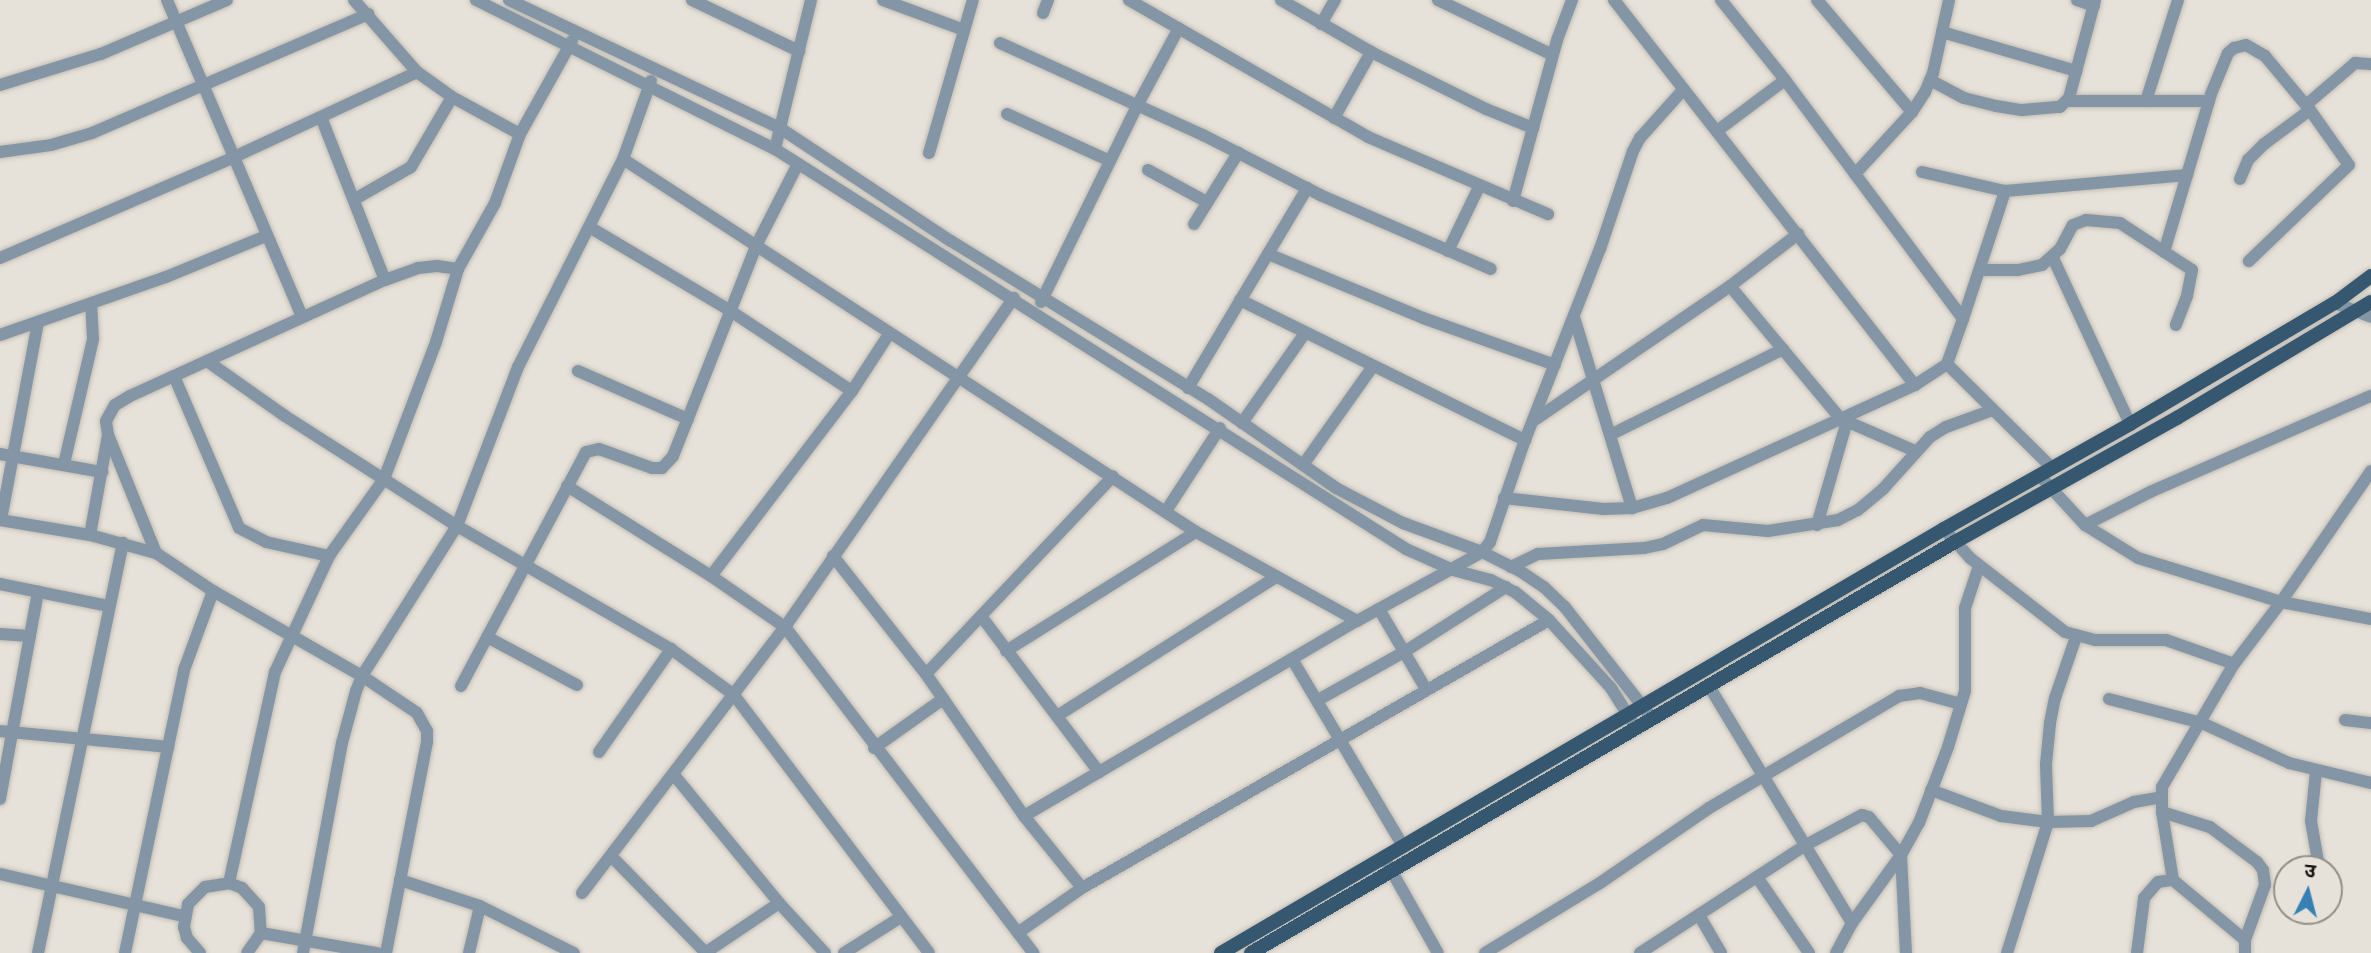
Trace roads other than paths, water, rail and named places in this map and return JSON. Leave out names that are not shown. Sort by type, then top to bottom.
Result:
[{"type":"main road","points":[[1221,953],[1387,864],[1632,722],[1644,706],[2335,303],[2371,276]]},
{"type":"main road","points":[[1251,953],[1387,864],[1403,846],[1632,722],[1652,719],[2371,302]]},
{"type":"street","points":[[167,0],[232,158],[302,317]]},
{"type":"street","points":[[0,85],[101,54],[228,0]]},
{"type":"street","points":[[354,0],[417,72],[452,97],[520,134]]},
{"type":"street","points":[[476,0],[775,149],[1220,428],[1406,549],[1453,570],[1506,587],[1549,620],[1611,688],[1632,722]]},
{"type":"street","points":[[509,0],[576,34],[780,128],[951,241],[1188,387],[1336,488],[1403,523],[1482,552],[1544,587],[1564,606],[1652,719]]},
{"type":"street","points":[[692,0],[799,51]]},
{"type":"street","points":[[775,149],[811,0]]},
{"type":"street","points":[[883,0],[964,30]]},
{"type":"street","points":[[929,152],[973,0]]},
{"type":"street","points":[[1043,13],[1048,0]]},
{"type":"street","points":[[1129,0],[1368,137],[1479,187],[1548,214]]},
{"type":"street","points":[[1281,0],[1371,52],[1486,109],[1533,128]]},
{"type":"street","points":[[1321,24],[1335,0]]},
{"type":"street","points":[[1438,0],[1553,55]]},
{"type":"street","points":[[1513,201],[1553,55],[1572,0]]},
{"type":"street","points":[[1721,0],[1785,80],[1963,319]]},
{"type":"street","points":[[1817,0],[1912,112]]},
{"type":"street","points":[[1855,174],[1912,112],[1930,80],[1949,0]]},
{"type":"street","points":[[2067,101],[2095,3],[2077,0]]},
{"type":"street","points":[[2146,101],[2178,0]]},
{"type":"street","points":[[1620,2],[1683,90],[1915,385]]},
{"type":"street","points":[[0,152],[51,145],[92,133],[368,14]]},
{"type":"street","points":[[1037,312],[1138,104],[1179,28]]},
{"type":"street","points":[[1942,32],[2076,71]]},
{"type":"street","points":[[229,883],[269,691],[329,556],[384,479],[436,342],[458,269],[495,203],[520,134],[576,34]]},
{"type":"street","points":[[1000,43],[1138,104],[1307,188],[1490,269]]},
{"type":"street","points":[[2164,252],[2208,101],[2228,53],[2234,48],[2246,46],[2265,56],[2308,108],[2349,165],[2249,261]]},
{"type":"street","points":[[1334,118],[1371,52]]},
{"type":"street","points":[[2240,179],[2248,160],[2355,63],[2371,64]]},
{"type":"street","points":[[304,946],[342,743],[350,708],[362,676],[457,526],[519,367],[591,228],[623,159],[655,70]]},
{"type":"street","points":[[0,258],[232,158],[417,72]]},
{"type":"street","points":[[1717,131],[1785,80]]},
{"type":"street","points":[[1930,80],[1964,98],[1996,106],[2053,109],[2067,101],[2208,101]]},
{"type":"street","points":[[1024,816],[1357,621],[1482,552],[1490,542],[1525,440],[1574,317],[1633,151],[1640,138],[1683,90]]},
{"type":"street","points":[[355,199],[411,167],[452,97]]},
{"type":"street","points":[[1007,114],[1110,161]]},
{"type":"street","points":[[321,117],[385,280]]},
{"type":"street","points":[[1194,224],[1238,153]]},
{"type":"street","points":[[623,159],[1196,532],[1357,621]]},
{"type":"street","points":[[461,685],[581,458],[592,449],[652,468],[662,468],[673,456],[756,246],[798,164]]},
{"type":"street","points":[[1148,170],[1207,202]]},
{"type":"street","points":[[1922,172],[2005,191],[2188,175]]},
{"type":"street","points":[[1448,251],[1479,187]]},
{"type":"street","points":[[1188,387],[1307,188]]},
{"type":"street","points":[[1504,498],[1603,509],[1632,508],[1667,498],[1844,420],[1915,385],[1947,364],[2005,191]]},
{"type":"street","points":[[1980,270],[2018,270],[2042,265],[2053,258],[2069,228],[2086,220],[2120,223],[2189,267],[2193,274],[2176,325]]},
{"type":"street","points":[[591,228],[729,310],[852,391]]},
{"type":"street","points":[[1535,419],[1730,286],[1798,234]]},
{"type":"street","points":[[0,335],[91,305],[267,236]]},
{"type":"street","points":[[1268,254],[1423,318],[1555,365]]},
{"type":"street","points":[[2053,258],[2130,424]]},
{"type":"street","points":[[156,553],[108,435],[106,421],[116,405],[385,280],[418,268],[437,266],[458,269]]},
{"type":"street","points":[[1730,286],[1844,420],[1914,451]]},
{"type":"street","points":[[582,894],[785,626],[1014,298]]},
{"type":"street","points":[[1240,300],[1525,440]]},
{"type":"street","points":[[2335,303],[2371,317]]},
{"type":"street","points":[[64,464],[93,339],[91,305]]},
{"type":"street","points":[[1574,317],[1612,434],[1632,508]]},
{"type":"street","points":[[38,323],[6,455],[1,520],[90,535],[156,553],[213,590],[362,676],[417,713],[427,731],[386,953]]},
{"type":"street","points":[[1242,423],[1305,333]]},
{"type":"street","points":[[712,576],[852,391],[890,334]]},
{"type":"street","points":[[1612,434],[1783,348]]},
{"type":"street","points":[[207,361],[457,526],[671,649],[734,695],[929,953]]},
{"type":"street","points":[[1947,364],[1993,410],[2046,472],[2051,490],[2085,525],[2138,558],[2281,602],[2371,619]]},
{"type":"street","points":[[1303,465],[1373,366]]},
{"type":"street","points":[[578,371],[688,419]]},
{"type":"street","points":[[174,376],[239,528],[266,542],[329,556]]},
{"type":"street","points":[[2085,525],[2152,491],[2371,397]]},
{"type":"street","points":[[1511,567],[1538,554],[1644,548],[1663,544],[1703,525],[1768,531],[1838,520],[1858,510],[1883,489],[1914,451],[1946,427],[1993,410]]},
{"type":"street","points":[[1817,525],[1844,420]]},
{"type":"street","points":[[1166,510],[1220,428]]},
{"type":"street","points":[[90,535],[108,435]]},
{"type":"street","points":[[6,455],[102,472]]},
{"type":"street","points":[[2162,812],[2210,827],[2257,862],[2263,870],[2265,885],[2245,947],[2174,880],[2162,812],[2161,797],[2165,778],[2202,723],[2234,664],[2281,602],[2371,471]]},
{"type":"street","points":[[926,674],[1113,476]]},
{"type":"street","points":[[567,486],[712,576],[785,626],[874,748],[1032,953]]},
{"type":"street","points":[[1944,529],[1979,566],[2065,632],[2076,637],[2166,640],[2234,664]]},
{"type":"street","points":[[1006,651],[1196,532]]},
{"type":"street","points":[[38,953],[123,543]]},
{"type":"street","points":[[833,556],[926,674],[1024,816],[1082,888]]},
{"type":"street","points":[[1836,953],[1852,923],[1901,855],[1931,790],[1965,691],[1965,608],[1979,566]]},
{"type":"street","points":[[1057,716],[1276,577]]},
{"type":"street","points":[[0,584],[108,606]]},
{"type":"street","points":[[1318,700],[1404,652],[1506,587]]},
{"type":"street","points":[[125,953],[184,670],[213,590]]},
{"type":"street","points":[[0,799],[6,732],[30,636],[38,591]]},
{"type":"street","points":[[1379,609],[1426,689]]},
{"type":"street","points":[[981,616],[1099,772]]},
{"type":"street","points":[[1018,932],[1082,888],[1340,737],[1549,620]]},
{"type":"street","points":[[0,634],[30,636]]},
{"type":"street","points":[[487,636],[577,685]]},
{"type":"street","points":[[2007,953],[2048,822],[2046,764],[2050,723],[2055,698],[2076,637]]},
{"type":"street","points":[[599,751],[671,649]]},
{"type":"street","points":[[1292,659],[1403,846]]},
{"type":"street","points":[[1709,686],[1852,923]]},
{"type":"street","points":[[1485,953],[1600,883],[1709,808],[1899,696],[1920,693],[1961,704]]},
{"type":"street","points":[[874,748],[943,699]]},
{"type":"street","points":[[2109,699],[2202,723],[2260,751],[2316,771],[2371,783]]},
{"type":"street","points":[[2345,720],[2371,723]]},
{"type":"street","points":[[6,732],[168,747]]},
{"type":"street","points":[[2316,771],[2311,821],[2317,855]]},
{"type":"street","points":[[674,775],[779,903],[825,953]]},
{"type":"street","points":[[1931,790],[2001,816],[2048,822],[2091,821],[2134,802],[2161,797]]},
{"type":"street","points":[[1640,953],[1804,846],[1861,815],[1869,817],[1901,855],[1906,953]]},
{"type":"street","points":[[611,856],[705,953],[779,903]]},
{"type":"street","points":[[1387,864],[1438,953]]},
{"type":"street","points":[[0,874],[184,916]]},
{"type":"street","points":[[1757,877],[1809,953]]},
{"type":"street","points":[[400,880],[480,906],[574,953]]},
{"type":"street","points":[[2137,953],[2144,898],[2158,882],[2174,880]]},
{"type":"street","points":[[200,953],[187,938],[184,916],[188,904],[205,887],[229,883],[252,896],[262,920],[261,933],[247,953]]},
{"type":"street","points":[[469,953],[480,906]]},
{"type":"street","points":[[1699,915],[1721,953]]},
{"type":"street","points":[[844,953],[901,917]]},
{"type":"street","points":[[261,933],[304,946],[377,953]]}]
